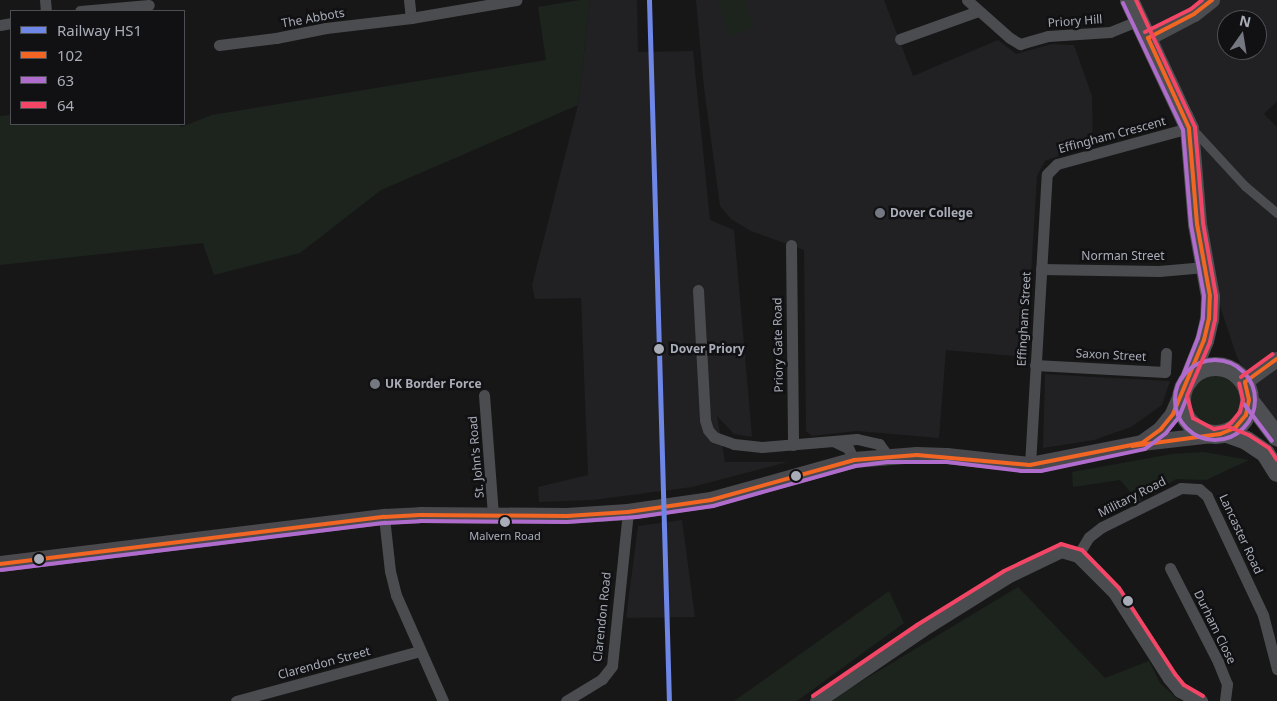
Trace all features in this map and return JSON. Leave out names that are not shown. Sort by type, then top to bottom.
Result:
[{"type":"main road","points":[[1129,0],[1140,20],[1189,132],[1196,216],[1210,296],[1209,319],[1204,340],[1173,414],[1161,428],[1142,444]]},
{"type":"main road","points":[[1277,437],[1247,391],[1230,370],[1221,367],[1203,369],[1185,387],[1181,404],[1188,422],[1195,428],[1246,440],[1265,453],[1277,472]]},
{"type":"main road","points":[[0,564],[384,517],[420,515],[567,516],[632,512],[711,500],[854,460],[888,456],[947,456],[1030,466],[1142,444],[1220,434],[1241,423],[1246,415],[1247,391]]},
{"type":"street","points":[[409,0],[411,18],[516,0]]},
{"type":"street","name":"Priory Hill","points":[[967,0],[1010,38],[1020,44],[1048,36],[1110,32],[1140,20]]},
{"type":"street","points":[[1148,38],[1194,14],[1212,0]]},
{"type":"street","points":[[90,10],[149,4]]},
{"type":"street","points":[[900,38],[978,11]]},
{"type":"street","name":"The Abbots","points":[[219,45],[276,38],[326,28],[411,18]]},
{"type":"street","points":[[1189,132],[1197,134],[1245,186],[1277,213]]},
{"type":"street","name":"Effingham Crescent","points":[[1047,174],[1057,164],[1189,132]]},
{"type":"street","name":"Effingham Street","points":[[1030,466],[1047,174]]},
{"type":"street","name":"Priory Gate Road","points":[[791,245],[793,445]]},
{"type":"street","name":"Norman Street","points":[[1041,269],[1159,271],[1205,267]]},
{"type":"street","points":[[698,290],[705,420],[708,430],[720,440],[734,444],[762,447],[858,439],[870,441],[883,447],[888,456]]},
{"type":"street","name":"Saxon Street","points":[[1035,365],[1165,372],[1166,353]]},
{"type":"street","points":[[1247,391],[1277,359]]},
{"type":"street","name":"St. John's Road","points":[[484,395],[493,516]]},
{"type":"street","points":[[833,441],[848,448],[854,460]]},
{"type":"street","name":"Military Road","points":[[1078,555],[1089,537],[1102,528],[1181,488]]},
{"type":"street","name":"Lancaster Road","points":[[1181,488],[1200,489],[1207,496],[1263,615],[1277,669]]},
{"type":"street","name":"Clarendon Road","points":[[566,701],[602,679],[612,666],[632,512]]},
{"type":"street","points":[[384,517],[390,571],[396,595],[443,701]]},
{"type":"street","points":[[817,701],[922,630],[1007,576],[1061,550],[1078,555],[1115,592],[1170,678],[1180,690],[1200,701]]},
{"type":"street","name":"Durham Close","points":[[1170,568],[1221,669],[1227,684],[1224,701]]},
{"type":"street","name":"Clarendon Street","points":[[236,701],[420,651]]},
{"type":"shaded area","points":[[590,0],[637,0],[638,52],[693,51],[710,220],[734,230],[752,437],[734,434],[717,416],[725,462],[788,462],[692,487],[593,500],[539,502],[538,487],[588,475],[581,298],[535,299],[532,285],[578,105]]},
{"type":"shaded area","points":[[590,0],[578,105],[381,190],[300,253],[214,275],[203,243],[0,265],[0,116],[10,115],[10,125],[180,125],[181,127],[212,115],[546,60],[538,7]]},
{"type":"shaded area","name":"Dover College","points":[[696,0],[884,0],[913,76],[998,40],[1016,54],[1052,44],[1074,45],[1092,96],[1093,143],[1045,161],[1037,176],[1026,357],[946,350],[939,438],[857,431],[812,436],[806,431],[804,250],[751,231],[731,219],[720,206],[704,88]]},
{"type":"shaded area","points":[[717,0],[745,0],[754,28],[729,37]]},
{"type":"shaded area","points":[[1134,0],[1277,0],[1277,101],[1264,114],[1277,127],[1277,428],[1237,357],[1203,255],[1200,166],[1191,108]]},
{"type":"shaded area","points":[[1045,374],[1170,381],[1162,405],[1131,427],[1094,440],[1043,448]]},
{"type":"shaded area","points":[[1215,376],[1225,378],[1233,384],[1239,392],[1241,402],[1239,412],[1233,420],[1225,426],[1215,428],[1205,426],[1197,420],[1191,412],[1189,402],[1191,392],[1197,384],[1205,378]]},
{"type":"shaded area","points":[[1204,452],[1249,460],[1206,480],[1176,479],[1139,502],[1120,480],[1073,487],[1072,472],[1172,454]]},
{"type":"shaded area","points":[[682,520],[695,617],[626,618],[638,526]]},
{"type":"shaded area","points":[[1018,587],[1105,678],[1149,661],[1160,683],[1180,701],[829,701]]},
{"type":"shaded area","points":[[889,591],[904,623],[797,701],[734,701]]},
{"type":"rail line","name":"HS1","points":[[649,0],[669,701]]},
{"type":"transit line","name":"64","points":[[1136,0],[1195,127],[1203,223],[1216,296],[1215,320],[1210,342],[1187,396],[1193,418],[1214,429],[1225,427],[1231,423],[1240,412],[1243,400],[1239,383]]},
{"type":"transit line","name":"64","points":[[1145,32],[1191,9],[1202,0]]},
{"type":"transit line","name":"102","points":[[1148,38],[1194,14],[1212,0]]},
{"type":"transit line","name":"63","points":[[1123,3],[1183,130],[1191,225],[1204,296],[1203,318],[1198,338],[1182,378]]},
{"type":"transit line","name":"102","points":[[0,564],[384,517],[420,515],[567,516],[628,512],[711,500],[854,460],[917,455],[1030,465],[1142,443],[1161,429],[1173,414],[1204,340],[1209,319],[1210,296],[1197,224],[1189,128],[1148,38]]},
{"type":"transit line","name":"64","points":[[1241,377],[1273,354]]},
{"type":"transit line","name":"102","points":[[1245,382],[1277,359]]},
{"type":"transit line","name":"63","points":[[1215,360],[1230,363],[1243,372],[1252,385],[1255,400],[1252,415],[1243,428],[1230,437],[1215,440],[1200,437],[1187,428],[1178,415],[1175,400],[1178,385],[1187,372],[1200,363],[1215,360]]},
{"type":"transit line","name":"102","points":[[1132,446],[1220,434],[1235,428],[1246,415],[1249,400],[1245,382]]},
{"type":"transit line","name":"63","points":[[1,570],[385,523],[420,521],[567,522],[637,517],[713,506],[855,466],[888,462],[947,462],[1021,471],[1041,471],[1145,449],[1166,433],[1179,417],[1187,397]]},
{"type":"transit line","name":"63","points":[[1244,404],[1272,441]]},
{"type":"transit line","name":"64","points":[[1229,427],[1249,435],[1269,448],[1277,460]]},
{"type":"transit line","name":"64","points":[[813,696],[917,625],[1004,571],[1061,544],[1082,550],[1119,588],[1175,674],[1184,685],[1203,696]]},
{"type":"place","name":"Dover College","points":[[880,213]]},
{"type":"place","name":"Dover Priory","points":[[659,349]]},
{"type":"place","name":"UK Border Force","points":[[375,384]]},
{"type":"place","name":"Malvern Road","points":[[505,522]]}]
